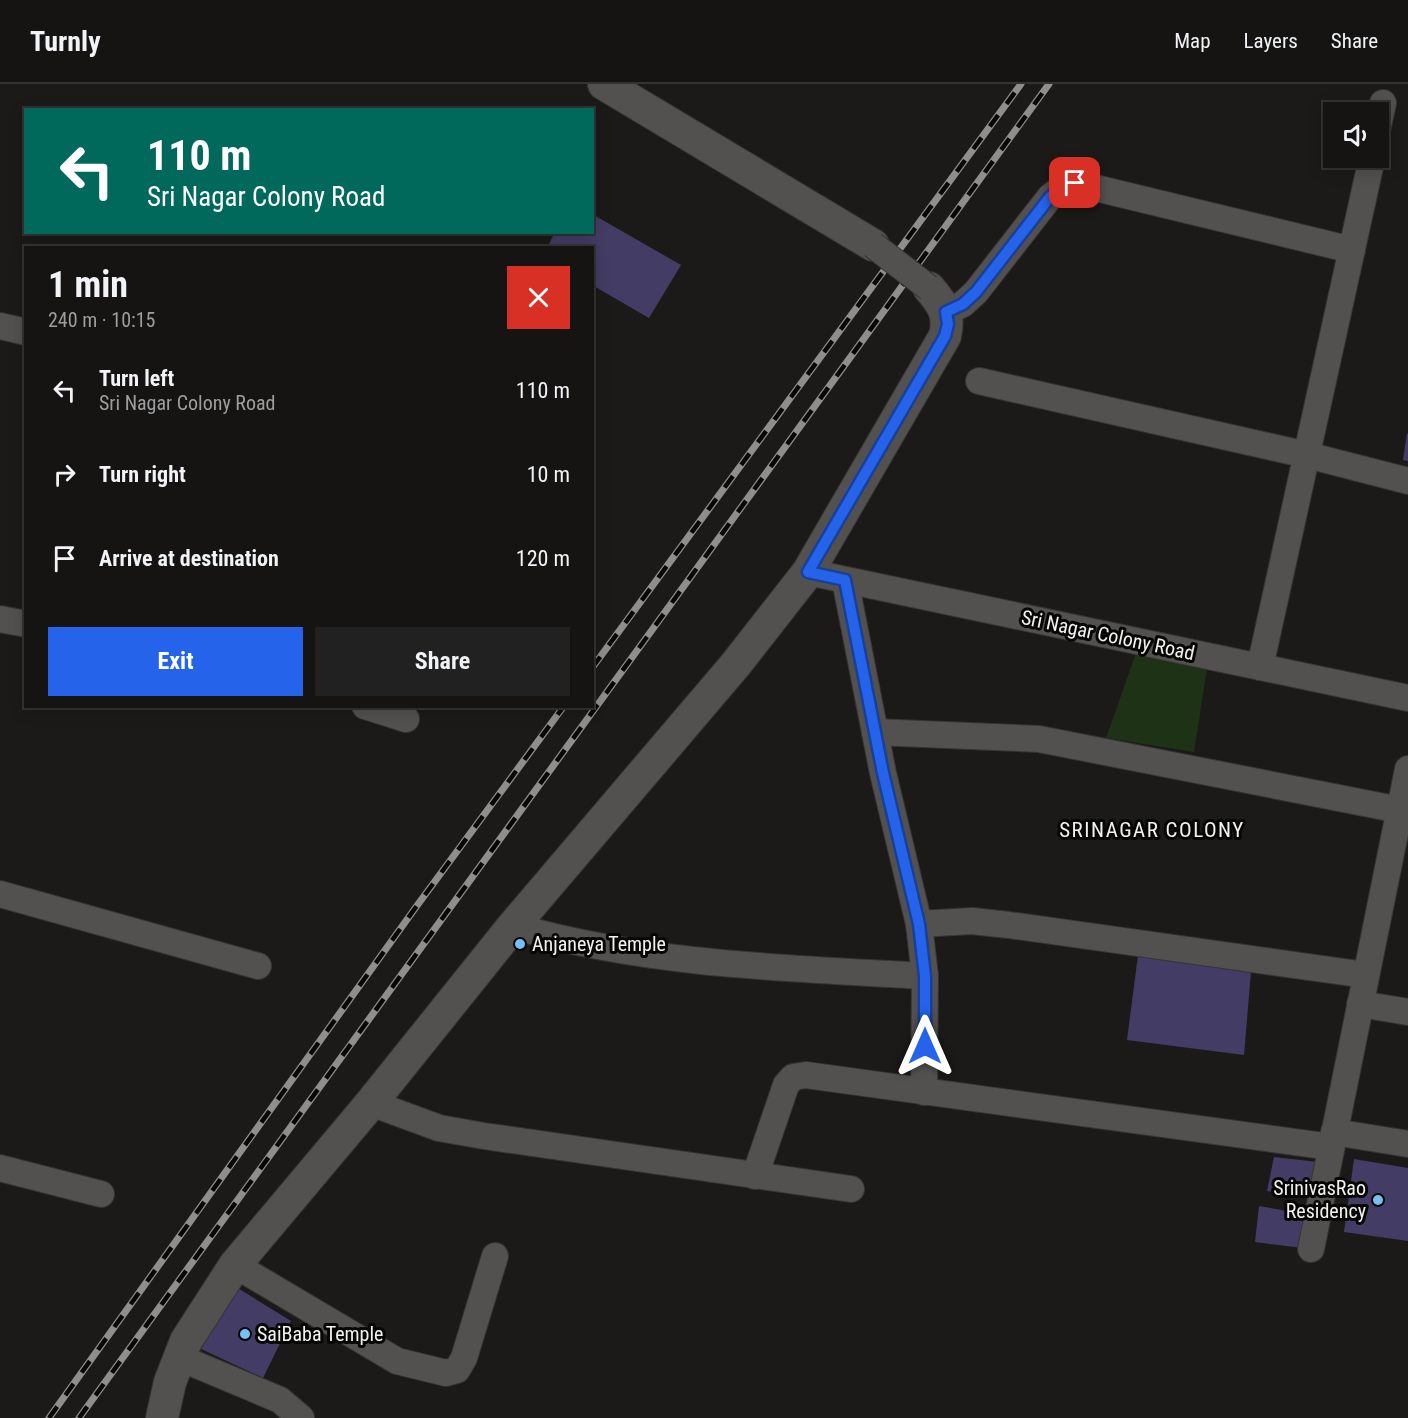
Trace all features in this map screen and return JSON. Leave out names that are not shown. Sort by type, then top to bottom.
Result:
[{"type":"street","points":[[162,1418],[178,1358],[186,1341],[235,1265],[371,1103],[513,926],[736,664],[808,572],[945,336],[948,324],[938,300],[873,245],[604,84]]},
{"type":"street","points":[[1260,667],[1370,168]]},
{"type":"street","points":[[938,300],[963,304],[976,292],[1050,197],[1064,186],[1075,183],[1352,250]]},
{"type":"street","points":[[0,326],[24,332]]},
{"type":"street","points":[[979,381],[1307,455],[1408,481]]},
{"type":"street","name":"Sri Nagar Colony Road","points":[[808,572],[1408,698]]},
{"type":"street","points":[[845,580],[875,732],[919,924],[925,976],[924,1092]]},
{"type":"street","points":[[0,619],[24,624]]},
{"type":"street","points":[[371,708],[406,719]]},
{"type":"street","points":[[875,732],[1039,739],[1400,810]]},
{"type":"street","points":[[1311,1249],[1366,975],[1398,870],[1400,810],[1408,769]]},
{"type":"street","points":[[0,894],[258,966]]},
{"type":"street","points":[[919,924],[972,921],[1009,925],[1366,975]]},
{"type":"street","points":[[513,926],[553,938],[628,953],[705,962],[925,976]]},
{"type":"street","points":[[1360,1004],[1408,1012]]},
{"type":"street","points":[[755,1176],[786,1085],[793,1077],[806,1075],[924,1092],[1333,1140],[1408,1144]]},
{"type":"street","points":[[371,1103],[439,1128],[850,1189]]},
{"type":"street","points":[[0,1168],[101,1194]]},
{"type":"street","points":[[235,1265],[398,1362],[446,1373],[457,1370],[464,1358],[495,1256]]},
{"type":"street","points":[[178,1358],[280,1400],[302,1418]]},
{"type":"green space","points":[[1136,653],[1207,668],[1194,752],[1106,738]]},
{"type":"building","points":[[594,215],[681,265],[649,318],[594,286],[594,246],[548,246],[554,234],[594,234]]},
{"type":"building","points":[[1408,434],[1408,461],[1403,460]]},
{"type":"building","points":[[1138,955],[1251,972],[1244,1055],[1127,1040]]},
{"type":"building","points":[[1274,1157],[1318,1162],[1312,1197],[1267,1191]]},
{"type":"building","name":"SrinivasRao Residency","points":[[1354,1159],[1408,1168],[1408,1241],[1344,1232]]},
{"type":"building","points":[[1259,1206],[1309,1215],[1303,1248],[1255,1242]]},
{"type":"building","name":"SaiBaba Temple","points":[[236,1287],[291,1321],[263,1378],[197,1347]]},
{"type":"railway","points":[[594,665],[1021,84]]},
{"type":"railway","points":[[79,1418],[1049,84]]},
{"type":"railway","points":[[49,1418],[416,907],[563,708]]},
{"type":"place","name":"Anjaneya Temple","points":[[520,944]]},
{"type":"place","name":"SrinivasRao Residency","points":[[1378,1200]]},
{"type":"place","name":"SaiBaba Temple","points":[[245,1334]]},
{"type":"district","name":"SRINAGAR COLONY","points":[[1152,830]]},
{"type":"route","points":[[925,1046],[925,976],[919,924],[883,773],[845,580],[808,572],[945,336],[948,324],[946,312],[963,304],[976,292],[1050,197],[1064,186],[1075,183]]}]
